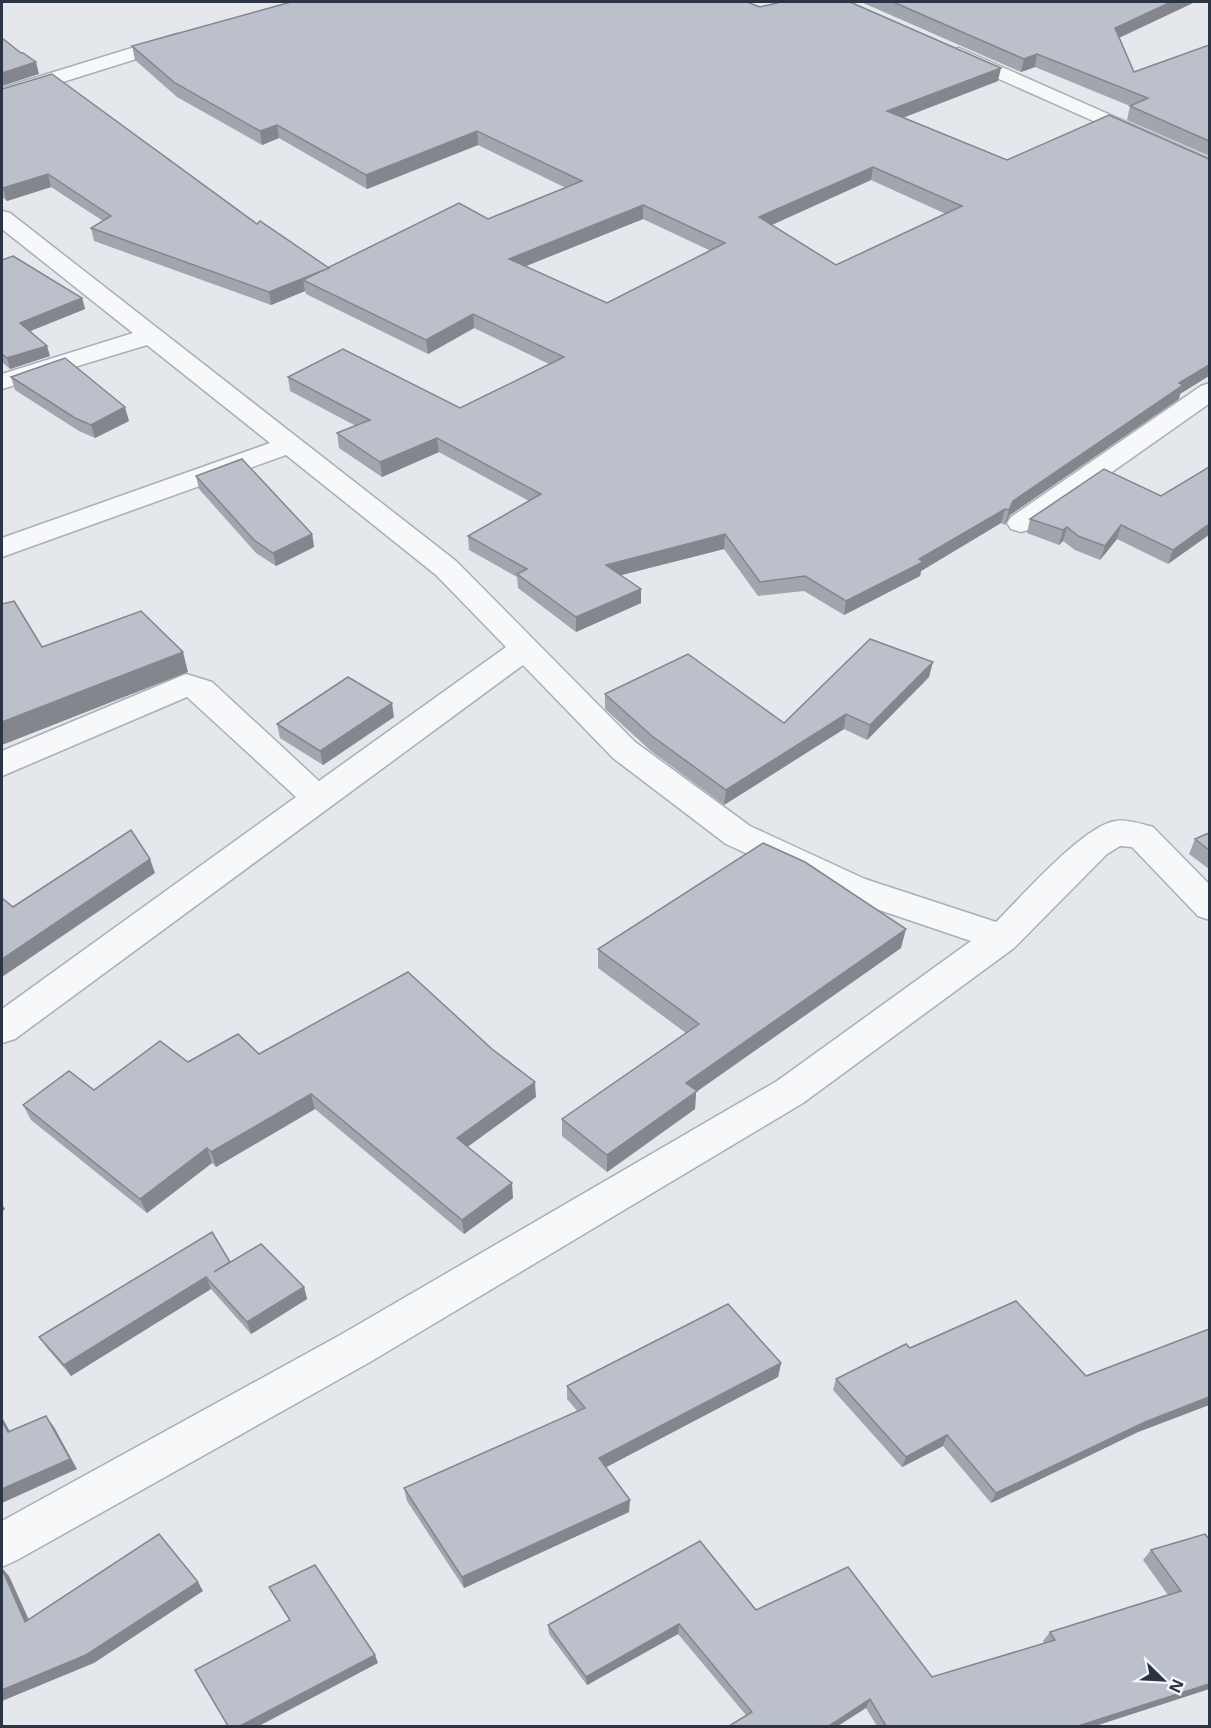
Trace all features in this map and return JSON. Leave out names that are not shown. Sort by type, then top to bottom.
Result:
[{"type":"street","points":[[2,95],[196,34]]},
{"type":"street","points":[[938,45],[1209,167]]},
{"type":"street","points":[[2,218],[446,568],[624,750],[738,835],[854,888],[1002,938]]},
{"type":"street","points":[[2,382],[150,336]]},
{"type":"street","points":[[1021,523],[1209,391]]},
{"type":"street","points":[[2,548],[290,445]]},
{"type":"street","points":[[2,1028],[525,648]]},
{"type":"street","points":[[2,764],[186,685],[201,690],[318,799]]},
{"type":"street","points":[[2,1545],[356,1348],[790,1092],[1002,938],[1095,845],[1116,833],[1141,836],[1209,907]]},
{"type":"building","points":[[291,2],[747,2],[760,7],[781,2],[850,2],[1001,68],[887,111],[1007,160],[1109,115],[1209,159],[1209,365],[1179,383],[1183,385],[1013,501],[1009,510],[1005,509],[919,559],[923,562],[846,601],[805,576],[760,582],[725,534],[606,565],[641,589],[576,617],[517,574],[527,569],[468,536],[541,494],[437,438],[380,462],[337,433],[370,420],[288,377],[343,349],[460,408],[564,357],[473,314],[426,340],[303,280],[459,203],[488,219],[582,181],[477,131],[366,175],[277,125],[260,131],[175,83],[132,46]],"holes":[[[873,167],[962,206],[836,265],[759,217]],[[643,205],[725,243],[607,303],[509,259]]]},
{"type":"building","points":[[893,2],[1171,2],[1115,28],[1134,72],[1209,45],[1209,141],[1130,106],[1148,98],[1037,54],[1024,59]]},
{"type":"building","points":[[2,38],[21,53],[36,62],[2,73]]},
{"type":"building","points":[[52,74],[257,224],[260,221],[329,268],[269,292],[91,228],[111,216],[48,174],[3,188],[2,89]]},
{"type":"building","points":[[13,256],[82,298],[20,323],[47,346],[7,358],[2,354],[2,260]]},
{"type":"building","points":[[65,358],[125,407],[91,425],[75,418],[11,377]]},
{"type":"building","points":[[242,459],[312,534],[273,553],[254,540],[196,476]]},
{"type":"building","points":[[1209,467],[1209,524],[1173,550],[1121,525],[1105,546],[1078,536],[1067,527],[1063,530],[1030,519],[1104,469],[1161,496]]},
{"type":"building","points":[[14,601],[42,647],[141,611],[183,652],[2,722],[2,604]]},
{"type":"building","points":[[870,639],[933,662],[870,725],[846,714],[726,790],[652,736],[605,694],[688,654],[784,723]]},
{"type":"building","points":[[348,677],[392,703],[320,751],[277,724]]},
{"type":"building","points":[[131,830],[150,859],[2,959],[2,898],[13,907]]},
{"type":"building","points":[[1209,833],[1209,850],[1195,839]]},
{"type":"building","points":[[763,843],[805,862],[906,929],[686,1083],[697,1091],[607,1155],[562,1119],[699,1024],[598,949]]},
{"type":"building","points":[[408,972],[492,1049],[535,1082],[457,1138],[512,1183],[462,1220],[311,1094],[211,1152],[207,1148],[140,1199],[23,1105],[69,1071],[94,1090],[160,1041],[188,1062],[238,1034],[259,1054]]},
{"type":"building","points":[[212,1232],[230,1262],[214,1272],[261,1244],[304,1287],[247,1322],[206,1277],[64,1365],[39,1337]]},
{"type":"building","points":[[1016,1301],[1086,1376],[1209,1329],[1209,1397],[1145,1422],[996,1493],[947,1435],[906,1457],[836,1379],[906,1344],[910,1348]]},
{"type":"building","points":[[728,1304],[781,1363],[599,1458],[630,1500],[462,1577],[404,1488],[585,1408],[567,1386]]},
{"type":"building","points":[[46,1416],[70,1459],[2,1489],[2,1421],[8,1432]]},
{"type":"building","points":[[159,1534],[198,1582],[86,1655],[2,1690],[2,1569],[25,1622]]},
{"type":"building","points":[[1205,1534],[1209,1539],[1209,1684],[1078,1726],[886,1726],[870,1699],[829,1726],[729,1726],[752,1712],[679,1624],[586,1677],[548,1625],[700,1541],[756,1610],[848,1567],[932,1677],[1055,1640],[1050,1632],[1181,1591],[1151,1550]]},
{"type":"building","points":[[315,1565],[375,1655],[240,1726],[228,1726],[195,1670],[290,1620],[269,1587]]}]
